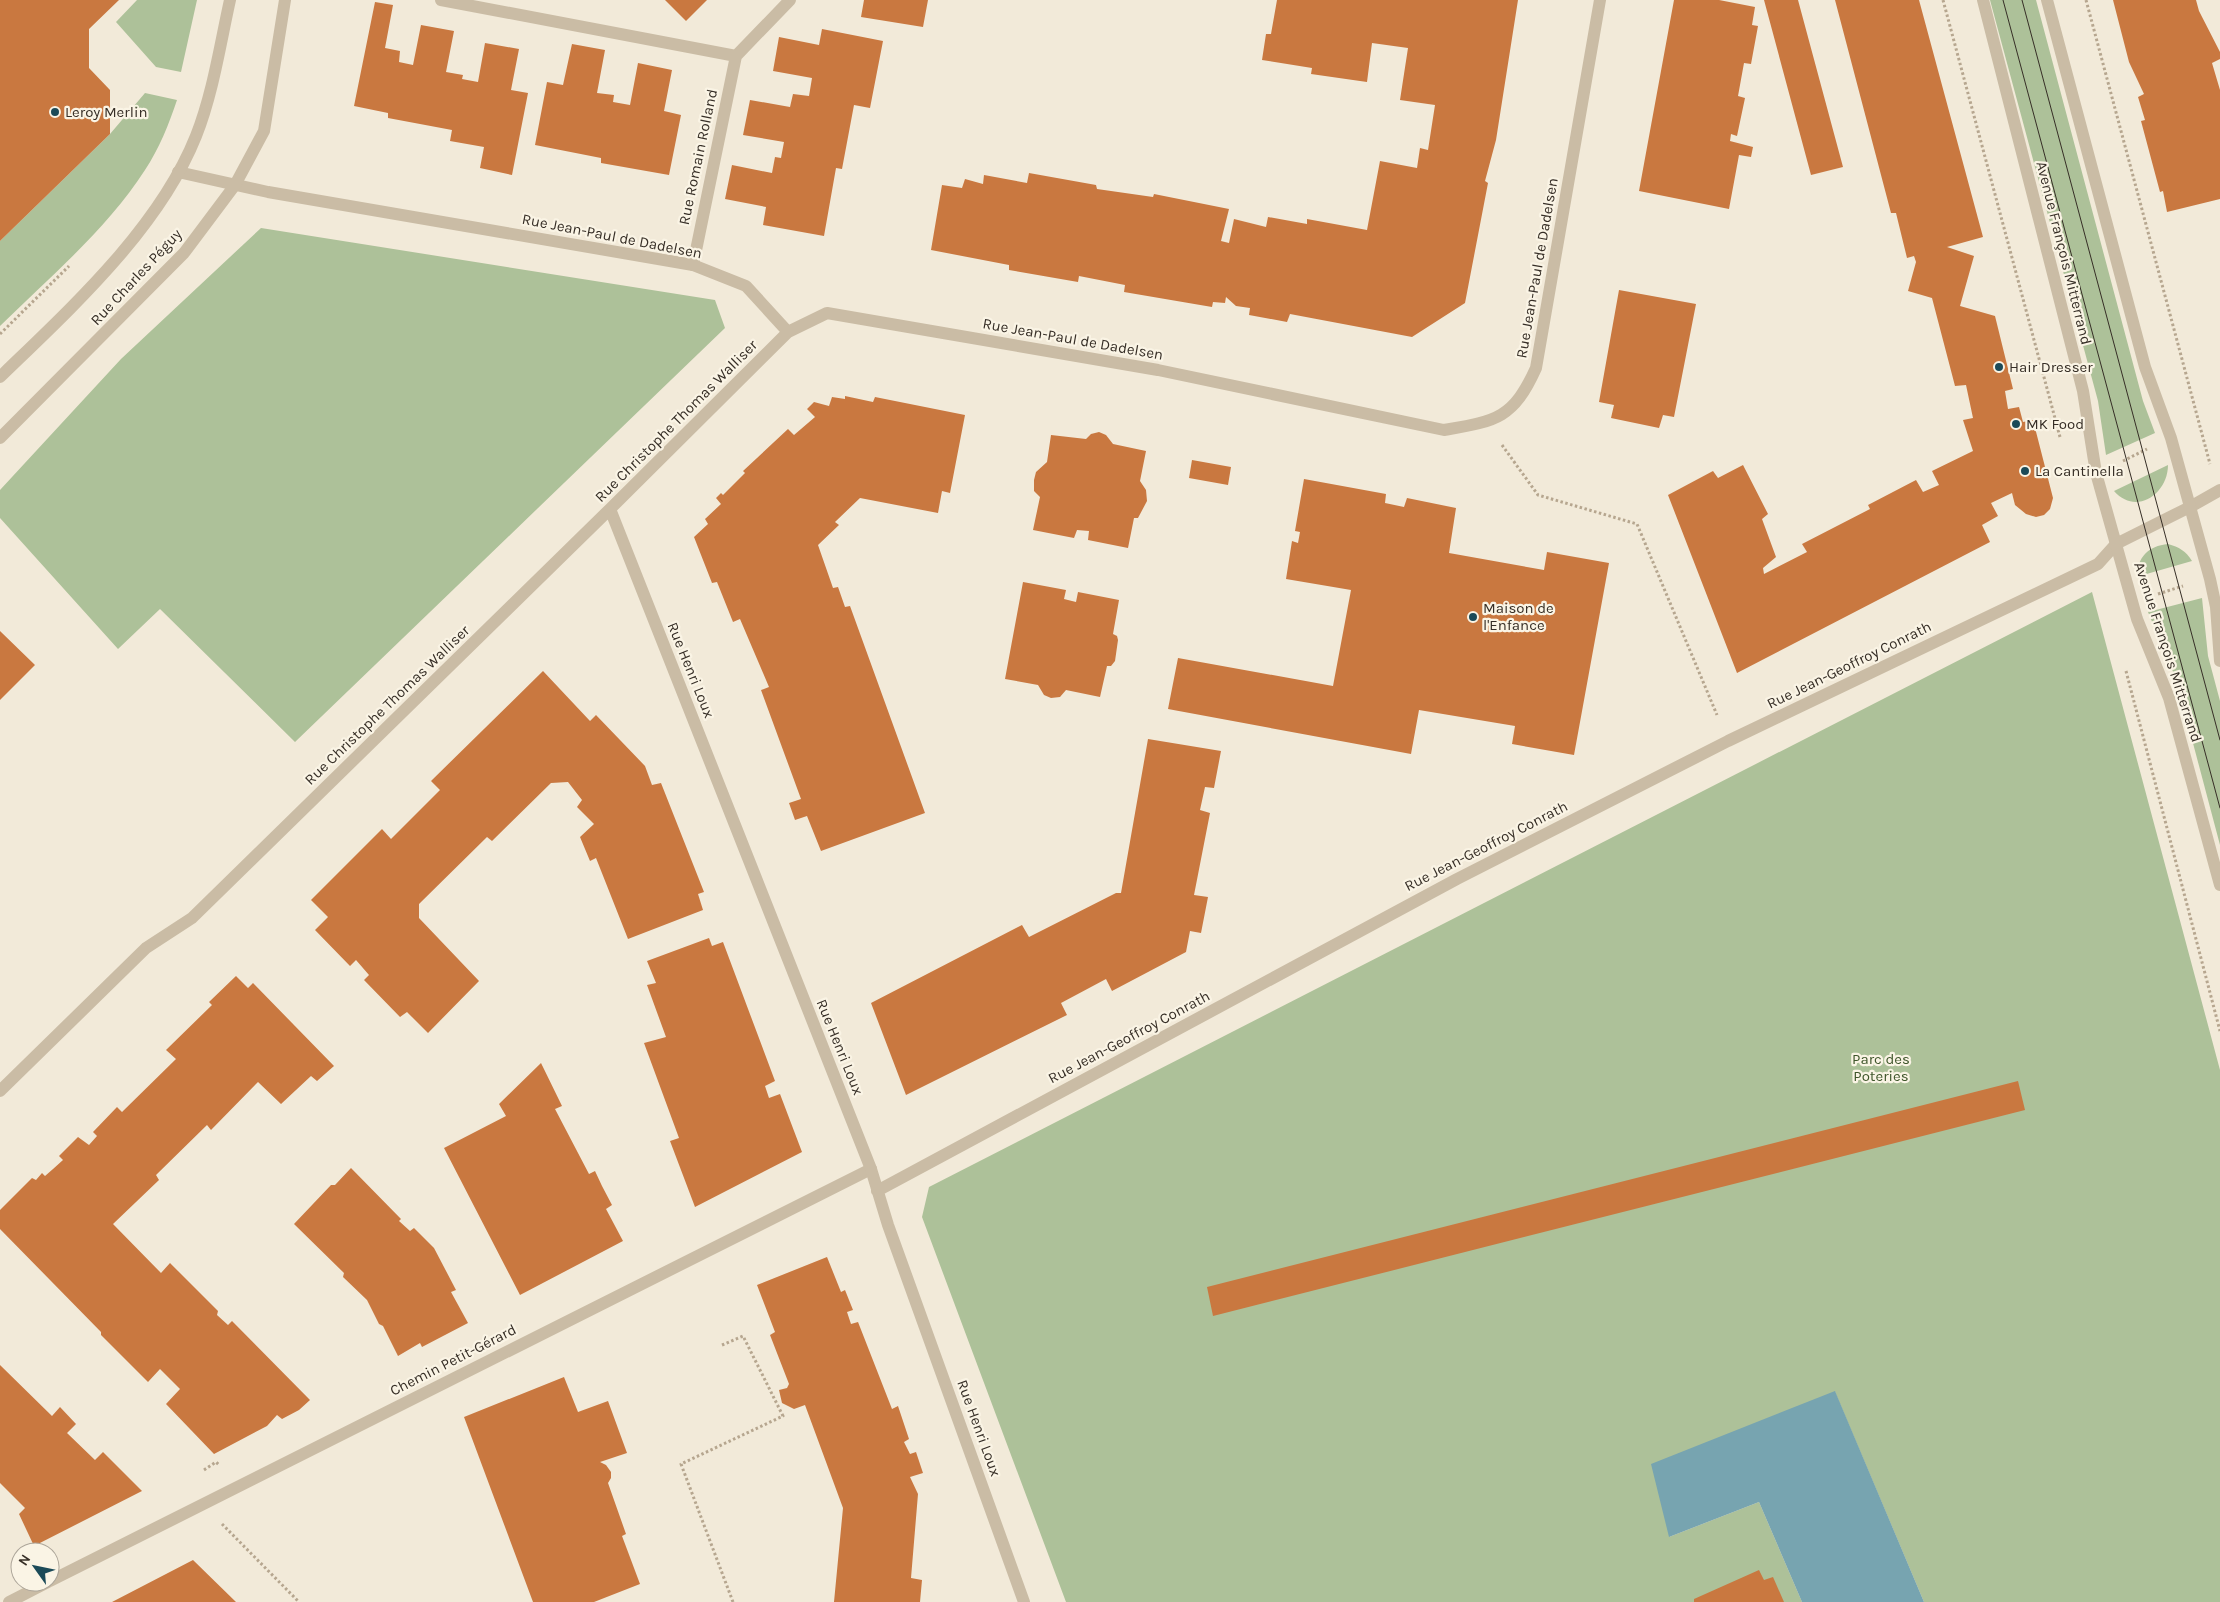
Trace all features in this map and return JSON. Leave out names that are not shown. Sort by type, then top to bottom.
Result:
[{"type":"street","name":"Rue Charles Péguy","points":[[0,377],[54,324],[127,247],[154,210],[178,172],[195,138],[206,108],[230,0]]},
{"type":"street","name":"Rue Charles Péguy","points":[[0,438],[184,253],[235,185],[264,131],[285,0]]},
{"type":"street","points":[[441,0],[736,56],[790,0]]},
{"type":"street","name":"Rue Jean-Paul de Dadelsen","points":[[178,172],[235,185],[694,265],[746,286],[788,332],[827,313],[1158,370],[1444,430],[1486,422],[1512,408],[1527,388],[1536,368],[1600,0]]},
{"type":"street","name":"Avenue François Mitterrand","points":[[1983,0],[2083,391],[2096,473],[2136,619],[2169,698],[2220,886]]},
{"type":"street","points":[[2046,0],[2144,367],[2171,438],[2210,579],[2216,608],[2220,661]]},
{"type":"street","name":"Rue Romain Rolland","points":[[694,265],[736,56]]},
{"type":"street","name":"Rue Christophe Thomas Walliser","points":[[0,1091],[146,948],[192,918],[788,332]]},
{"type":"street","points":[[2116,544],[2218,491]]},
{"type":"street","name":"Rue Henri Loux","points":[[610,509],[871,1169],[876,1191],[1024,1602]]},
{"type":"street","name":"Rue Jean-Geoffroy Conrath","points":[[876,1191],[1457,879],[1728,741],[2098,564],[2116,544]]},
{"type":"street","name":"Chemin Petit-Gérard","points":[[60,1575],[871,1169]]},
{"type":"street","name":"Chemin Petit-Gérard","points":[[9,1602],[28,1592]]},
{"type":"path","points":[[2086,0],[2218,491]]},
{"type":"path","points":[[0,334],[72,263]]},
{"type":"path","points":[[1486,422],[1538,495],[1637,524],[1728,741]]},
{"type":"path","points":[[2096,473],[2200,424]]},
{"type":"path","points":[[2132,601],[2210,579]]},
{"type":"path","points":[[722,1345],[743,1336],[783,1416],[681,1464],[733,1602]]},
{"type":"path","points":[[202,1504],[299,1602]]},
{"type":"green space","points":[[137,0],[197,0],[181,72],[156,67],[116,22]]},
{"type":"green space","points":[[1990,0],[2036,0],[2143,401],[2155,433],[2106,455],[2098,401]]},
{"type":"green space","points":[[145,93],[177,100],[155,154],[130,191],[96,232],[0,326],[0,241],[110,134]]},
{"type":"green space","points":[[261,228],[715,300],[725,328],[295,742],[160,609],[118,649],[0,518],[0,490],[121,359]]},
{"type":"green space","points":[[2168,465],[2163,485],[2157,493],[2149,498],[2132,502],[2114,491]]},
{"type":"green space","points":[[2168,544],[2182,550],[2192,561],[2136,577],[2139,564],[2145,554],[2155,547]]},
{"type":"green space","name":"Parc des Poteries","points":[[2092,592],[2220,1070],[2220,1602],[1924,1602],[1835,1392],[1669,1537],[1759,1502],[1802,1602],[1066,1602],[922,1217],[929,1187]]},
{"type":"green space","points":[[2202,598],[2208,656],[2220,701],[2220,845],[2176,679],[2148,612]]},
{"type":"water","points":[[1835,1391],[1924,1602],[1802,1602],[1759,1502],[1669,1537],[1651,1464]]},
{"type":"building","name":"Leroy Merlin","points":[[0,0],[119,0],[89,29],[89,68],[110,90],[110,134],[0,241]]},
{"type":"building","points":[[665,0],[707,0],[686,21]]},
{"type":"building","points":[[864,0],[928,0],[923,27],[861,17]]},
{"type":"building","points":[[1277,0],[1518,0],[1496,140],[1485,181],[1488,183],[1465,303],[1412,337],[1290,314],[1287,322],[1249,315],[1250,308],[1236,306],[1226,297],[1225,303],[1213,302],[1212,307],[1124,292],[1125,285],[1079,276],[1078,282],[1009,270],[1009,265],[931,250],[942,185],[962,188],[965,179],[983,184],[984,175],[1027,183],[1029,173],[1096,185],[1097,189],[1153,197],[1154,194],[1229,209],[1221,241],[1229,243],[1234,219],[1266,227],[1268,217],[1307,224],[1307,219],[1367,230],[1380,161],[1417,168],[1420,148],[1428,150],[1435,105],[1400,100],[1408,48],[1372,43],[1367,82],[1311,74],[1312,68],[1262,60],[1266,34],[1271,34]]},
{"type":"building","points":[[1674,0],[1719,0],[1755,7],[1752,25],[1758,26],[1751,64],[1744,63],[1738,96],[1745,98],[1737,136],[1731,134],[1730,141],[1753,147],[1751,157],[1739,155],[1729,209],[1639,191]]},
{"type":"building","points":[[1764,0],[1798,0],[1843,167],[1811,175]]},
{"type":"building","points":[[1835,0],[1919,0],[1983,237],[1947,247],[1974,256],[1960,306],[1995,316],[2013,389],[2005,391],[2008,409],[2019,407],[2023,422],[2033,420],[2053,498],[2050,509],[2044,515],[2036,517],[2026,514],[2015,505],[2012,493],[1991,503],[1998,516],[1982,525],[1990,542],[1737,673],[1668,495],[1713,471],[1718,478],[1743,465],[1768,514],[1762,519],[1776,557],[1763,568],[1764,574],[1807,552],[1802,544],[1870,509],[1868,505],[1916,480],[1923,492],[1939,485],[1932,471],[1973,451],[1963,420],[1973,418],[1966,385],[1955,386],[1932,298],[1908,291],[1916,262],[1914,256],[1907,258],[1896,213],[1891,213]]},
{"type":"building","points":[[2113,0],[2196,0],[2199,11],[2220,52],[2220,59],[2212,63],[2220,90],[2220,199],[2167,212],[2163,191],[2160,192],[2141,121],[2145,120],[2138,97],[2144,94],[2129,62]]},
{"type":"building","points":[[375,2],[393,5],[385,48],[400,51],[399,62],[413,65],[421,25],[454,31],[446,72],[463,75],[462,79],[478,82],[485,43],[519,49],[511,90],[528,93],[512,175],[480,168],[484,147],[450,141],[452,130],[388,118],[388,113],[354,106]]},
{"type":"building","points":[[822,29],[883,41],[870,108],[854,105],[842,169],[836,168],[824,236],[763,225],[766,207],[725,199],[732,165],[772,173],[775,157],[781,158],[784,142],[743,135],[750,100],[790,107],[793,94],[809,96],[812,78],[773,71],[779,37],[819,45]]},
{"type":"building","points":[[572,44],[605,50],[597,93],[614,95],[613,102],[630,105],[638,63],[672,70],[664,111],[681,115],[669,175],[601,163],[601,158],[535,145],[547,82],[563,85]]},
{"type":"building","points":[[1619,290],[1696,304],[1674,417],[1663,415],[1659,428],[1611,418],[1614,405],[1599,402]]},
{"type":"building","points":[[845,396],[873,402],[875,397],[965,415],[950,493],[942,491],[938,513],[860,498],[835,522],[839,525],[818,545],[833,588],[838,587],[845,607],[850,606],[925,813],[821,851],[807,816],[795,820],[789,803],[801,799],[761,690],[769,687],[740,619],[733,622],[717,582],[712,583],[694,537],[708,524],[705,519],[721,504],[716,498],[721,493],[723,495],[745,473],[743,471],[788,429],[794,435],[815,417],[807,409],[814,402],[829,406],[832,397],[845,399]]},
{"type":"building","points":[[1099,432],[1106,435],[1113,444],[1146,451],[1140,481],[1146,490],[1147,501],[1138,518],[1134,518],[1128,548],[1088,540],[1089,531],[1077,530],[1074,538],[1033,530],[1040,497],[1034,491],[1034,480],[1036,472],[1047,462],[1051,435],[1086,439],[1091,434]]},
{"type":"building","points":[[1192,460],[1231,467],[1228,485],[1189,478]]},
{"type":"building","name":"Maison de l'Enfance","points":[[1304,479],[1386,494],[1385,503],[1404,507],[1407,498],[1456,508],[1449,553],[1544,570],[1547,552],[1609,563],[1574,755],[1512,744],[1515,726],[1419,710],[1411,754],[1168,709],[1178,658],[1333,686],[1351,590],[1286,579],[1292,541],[1298,543],[1300,532],[1295,531]]},
{"type":"building","points":[[1023,582],[1066,590],[1064,599],[1076,602],[1078,592],[1119,600],[1113,634],[1117,636],[1118,640],[1115,661],[1111,666],[1107,666],[1100,697],[1066,690],[1060,697],[1051,698],[1044,695],[1038,685],[1005,679]]},
{"type":"building","points":[[0,631],[35,665],[0,700]]},
{"type":"building","points":[[543,671],[590,721],[596,715],[645,766],[652,785],[661,783],[704,892],[698,894],[703,910],[628,939],[596,858],[590,861],[580,837],[594,824],[577,807],[582,800],[568,782],[551,783],[492,841],[487,837],[419,904],[419,918],[479,981],[428,1033],[407,1012],[400,1017],[364,980],[369,975],[356,960],[350,966],[315,930],[328,917],[311,900],[382,829],[391,839],[440,790],[431,781]]},
{"type":"building","points":[[1148,739],[1221,751],[1214,788],[1205,787],[1200,810],[1210,813],[1194,895],[1208,897],[1201,933],[1190,931],[1186,952],[1112,991],[1106,979],[1061,1003],[1067,1015],[906,1095],[871,1003],[1022,925],[1029,937],[1116,893],[1121,893]]},
{"type":"building","points":[[709,938],[712,946],[723,942],[775,1081],[765,1086],[769,1098],[780,1094],[802,1152],[695,1207],[670,1141],[679,1138],[644,1043],[666,1037],[647,985],[656,983],[647,961]]},
{"type":"building","points":[[236,976],[248,988],[253,983],[334,1066],[317,1081],[311,1076],[281,1104],[258,1082],[211,1130],[207,1125],[156,1175],[159,1180],[113,1224],[161,1273],[170,1263],[218,1311],[217,1315],[228,1325],[232,1321],[310,1400],[299,1410],[282,1419],[277,1415],[267,1426],[214,1454],[166,1404],[180,1389],[160,1369],[148,1382],[0,1229],[0,1210],[32,1178],[36,1180],[42,1173],[45,1176],[63,1160],[59,1156],[78,1137],[89,1145],[97,1136],[93,1132],[117,1107],[122,1112],[176,1059],[166,1050],[212,1005],[209,1002]]},
{"type":"building","points":[[541,1063],[562,1106],[555,1109],[589,1174],[595,1171],[612,1205],[606,1209],[623,1241],[520,1295],[444,1148],[506,1116],[499,1104]]},
{"type":"building","points":[[2018,1081],[2025,1110],[1213,1316],[1207,1287]]},
{"type":"building","points":[[351,1168],[401,1219],[399,1221],[410,1231],[414,1228],[434,1248],[456,1290],[451,1292],[468,1323],[422,1347],[420,1343],[398,1356],[367,1300],[343,1277],[344,1273],[294,1224],[331,1185],[335,1185]]},
{"type":"building","points":[[827,1257],[841,1292],[845,1290],[853,1310],[847,1312],[851,1324],[858,1322],[892,1409],[898,1406],[909,1439],[904,1442],[910,1454],[916,1452],[923,1473],[910,1477],[918,1494],[911,1578],[922,1580],[920,1602],[834,1602],[843,1508],[805,1405],[794,1409],[782,1403],[779,1390],[787,1388],[789,1384],[770,1335],[775,1332],[757,1285]]},
{"type":"building","points":[[0,1365],[52,1416],[60,1407],[76,1424],[67,1433],[95,1460],[103,1452],[142,1491],[42,1542],[32,1542],[19,1514],[25,1508],[0,1483]]},
{"type":"building","points":[[564,1377],[578,1412],[608,1401],[627,1453],[600,1462],[606,1465],[611,1472],[611,1478],[608,1483],[626,1534],[622,1536],[640,1584],[594,1602],[533,1602],[464,1417]]},
{"type":"building","points":[[193,1560],[236,1602],[112,1602]]},
{"type":"building","points":[[1759,1570],[1764,1580],[1773,1577],[1784,1602],[1694,1602],[1694,1599]]},
{"type":"tram line","points":[[2003,0],[2220,808]]},
{"type":"tram line","points":[[2022,0],[2220,740]]},
{"type":"place","name":"Leroy Merlin","points":[[55,112]]},
{"type":"place","name":"Hair Dresser","points":[[1999,367]]},
{"type":"place","name":"MK Food","points":[[2016,424]]},
{"type":"place","name":"La Cantinella","points":[[2025,471]]},
{"type":"place","name":"Maison de l'Enfance","points":[[1473,617]]}]
